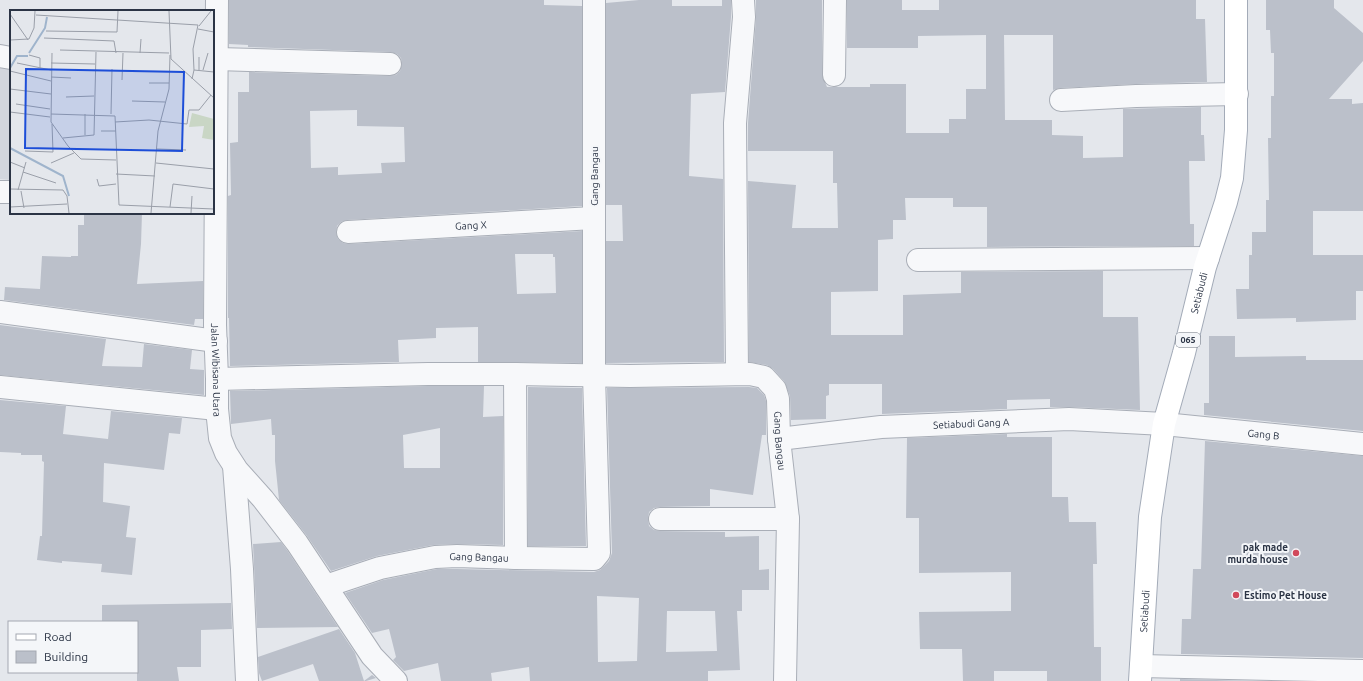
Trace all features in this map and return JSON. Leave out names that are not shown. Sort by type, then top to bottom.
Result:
[{"type":"main road","name":"Setiabudi","points":[[1140,674],[1150,517],[1164,424],[1208,258],[1232,178],[1237,94],[1236,0]]},
{"type":"street","name":"Jalan Wibisana Utara","points":[[217,0],[214,208],[217,409],[220,438],[226,453],[234,466],[263,499],[297,543],[372,656],[396,681]]},
{"type":"street","name":"Gang Bangau","points":[[326,586],[380,568],[435,557],[456,556],[594,559],[599,553],[594,375],[594,0]]},
{"type":"street","points":[[737,374],[735,123],[744,17],[743,0]]},
{"type":"street","points":[[834,75],[835,0]]},
{"type":"street","points":[[0,56],[10,58]]},
{"type":"street","points":[[217,59],[390,64]]},
{"type":"street","points":[[1061,100],[1136,96],[1237,94]]},
{"type":"street","name":"Gang X","points":[[348,232],[594,218]]},
{"type":"street","points":[[918,260],[1208,258]]},
{"type":"street","points":[[0,312],[216,341]]},
{"type":"street","points":[[217,379],[428,374],[594,375]]},
{"type":"street","points":[[515,374],[516,558]]},
{"type":"street","name":"Gang Bangau","points":[[594,375],[750,374],[764,377],[775,389],[778,399],[779,439],[788,519],[785,681]]},
{"type":"street","points":[[0,387],[217,409]]},
{"type":"street","name":"Setiabudi Gang A","points":[[779,439],[881,427],[1070,419],[1164,424]]},
{"type":"street","name":"Gang B","points":[[1164,424],[1363,444]]},
{"type":"street","points":[[234,466],[242,569],[247,681]]},
{"type":"street","points":[[660,519],[788,519]]},
{"type":"street","points":[[1140,674],[1363,670]]},
{"type":"shaded area","points":[[0,57],[10,59],[10,180],[0,179]]},
{"type":"building","points":[[229,0],[544,0],[544,5],[582,6],[582,206],[347,220],[341,222],[337,226],[336,232],[338,239],[343,243],[349,244],[582,231],[582,363],[478,362],[478,327],[436,328],[436,338],[398,340],[399,362],[230,366],[228,318],[228,196],[231,195],[230,143],[238,142],[238,92],[249,92],[249,72],[390,76],[396,75],[400,71],[402,64],[401,58],[397,54],[390,52],[248,47],[248,45],[229,44]],"holes":[[[357,110],[357,126],[404,127],[405,162],[381,163],[382,173],[338,175],[338,167],[311,168],[310,111]],[[515,254],[553,254],[553,257],[555,257],[556,293],[517,294]]]},
{"type":"building","points":[[639,0],[672,0],[672,6],[722,6],[722,0],[731,0],[725,92],[691,94],[689,176],[723,179],[724,362],[606,363],[606,241],[623,241],[622,205],[606,205],[606,3]]},
{"type":"building","points":[[756,0],[822,0],[822,75],[827,87],[870,87],[870,84],[906,84],[906,133],[949,133],[949,119],[966,119],[966,89],[986,89],[986,35],[918,36],[918,48],[847,48],[847,0],[902,0],[902,10],[939,10],[939,0],[1196,0],[1196,19],[1205,19],[1207,82],[1136,84],[1060,88],[1053,90],[1053,35],[1004,35],[1005,120],[1052,120],[1052,135],[1083,136],[1083,158],[1123,157],[1123,109],[1201,107],[1201,135],[1204,135],[1205,161],[1189,161],[1190,224],[1194,224],[1194,246],[987,247],[987,207],[953,207],[953,198],[905,198],[906,220],[893,220],[893,239],[878,240],[878,291],[831,292],[831,335],[903,335],[903,295],[961,293],[961,272],[1103,271],[1103,317],[1138,317],[1140,410],[1050,407],[1050,399],[1007,400],[1007,409],[882,414],[882,384],[829,384],[829,395],[826,396],[826,419],[791,420],[790,396],[784,381],[767,365],[749,362],[748,181],[796,185],[792,228],[838,228],[837,183],[833,183],[833,151],[748,151],[748,123]]},
{"type":"building","points":[[1266,0],[1334,0],[1334,8],[1363,33],[1363,61],[1329,99],[1352,99],[1352,104],[1363,103],[1363,211],[1313,211],[1313,255],[1363,255],[1363,291],[1356,291],[1356,320],[1296,322],[1296,318],[1237,319],[1236,289],[1249,289],[1249,255],[1252,255],[1252,232],[1266,232],[1266,200],[1269,200],[1268,138],[1271,138],[1271,96],[1274,96],[1274,53],[1271,53],[1270,30],[1266,30]]},
{"type":"building","points":[[84,214],[142,214],[137,284],[203,281],[203,319],[195,319],[194,325],[4,300],[5,287],[40,289],[42,256],[78,256],[78,225],[84,225]]},
{"type":"building","points":[[0,325],[106,339],[102,366],[142,367],[144,344],[192,350],[190,369],[204,370],[204,395],[0,375]]},
{"type":"building","points":[[1209,336],[1235,336],[1235,357],[1306,356],[1306,360],[1363,360],[1363,431],[1204,415],[1204,403],[1209,403]]},
{"type":"building","points":[[484,386],[483,417],[503,416],[503,545],[433,545],[377,556],[331,571],[307,536],[279,500],[275,461],[275,435],[272,435],[271,419],[231,424],[230,391]],"holes":[[[440,428],[440,468],[404,468],[403,435]]]},
{"type":"building","points":[[528,387],[582,388],[586,546],[528,546]]},
{"type":"building","points":[[749,387],[757,388],[764,395],[766,401],[766,435],[762,435],[753,495],[710,489],[710,506],[654,508],[649,512],[648,519],[649,526],[654,530],[660,531],[725,532],[725,537],[759,536],[759,570],[769,569],[769,590],[742,590],[742,611],[737,611],[740,670],[708,671],[708,681],[530,681],[529,667],[491,673],[492,681],[441,681],[438,663],[404,671],[393,660],[396,657],[389,629],[372,633],[345,593],[383,580],[437,569],[594,572],[600,570],[609,561],[612,553],[607,388]],"holes":[[[597,596],[639,598],[637,661],[598,662]],[[667,611],[715,611],[717,651],[666,652]]]},
{"type":"building","points":[[0,400],[66,406],[63,434],[108,439],[111,411],[182,418],[180,434],[169,433],[164,470],[104,463],[103,502],[130,506],[126,537],[136,538],[132,575],[101,572],[102,564],[62,561],[62,563],[37,560],[40,536],[42,536],[44,462],[42,461],[42,455],[21,455],[21,453],[0,452]]},
{"type":"building","points":[[1007,434],[1007,437],[1052,437],[1052,497],[1068,497],[1069,522],[1096,522],[1097,564],[1093,564],[1094,647],[1101,647],[1101,681],[1047,681],[1047,671],[994,671],[994,681],[963,681],[962,649],[920,649],[919,612],[1011,611],[1011,572],[919,573],[919,518],[906,518],[907,438]]},
{"type":"building","points":[[1205,441],[1363,456],[1363,658],[1181,654],[1182,619],[1191,619],[1193,569],[1201,569]]},
{"type":"building","points":[[281,542],[338,627],[257,628],[253,544]]},
{"type":"building","points":[[231,603],[232,629],[201,630],[201,667],[177,667],[179,681],[137,681],[138,621],[102,621],[102,605]]},
{"type":"building","points":[[339,629],[355,653],[364,681],[319,681],[313,664],[262,681],[259,673],[258,657]]},
{"type":"building","points":[[372,675],[376,678],[366,681],[364,681]]},
{"type":"building","points":[[1180,679],[1252,681],[1180,681]]},
{"type":"place","name":"pak made murda house","points":[[1296,553]]},
{"type":"place","name":"Estimo Pet House","points":[[1236,595]]}]
